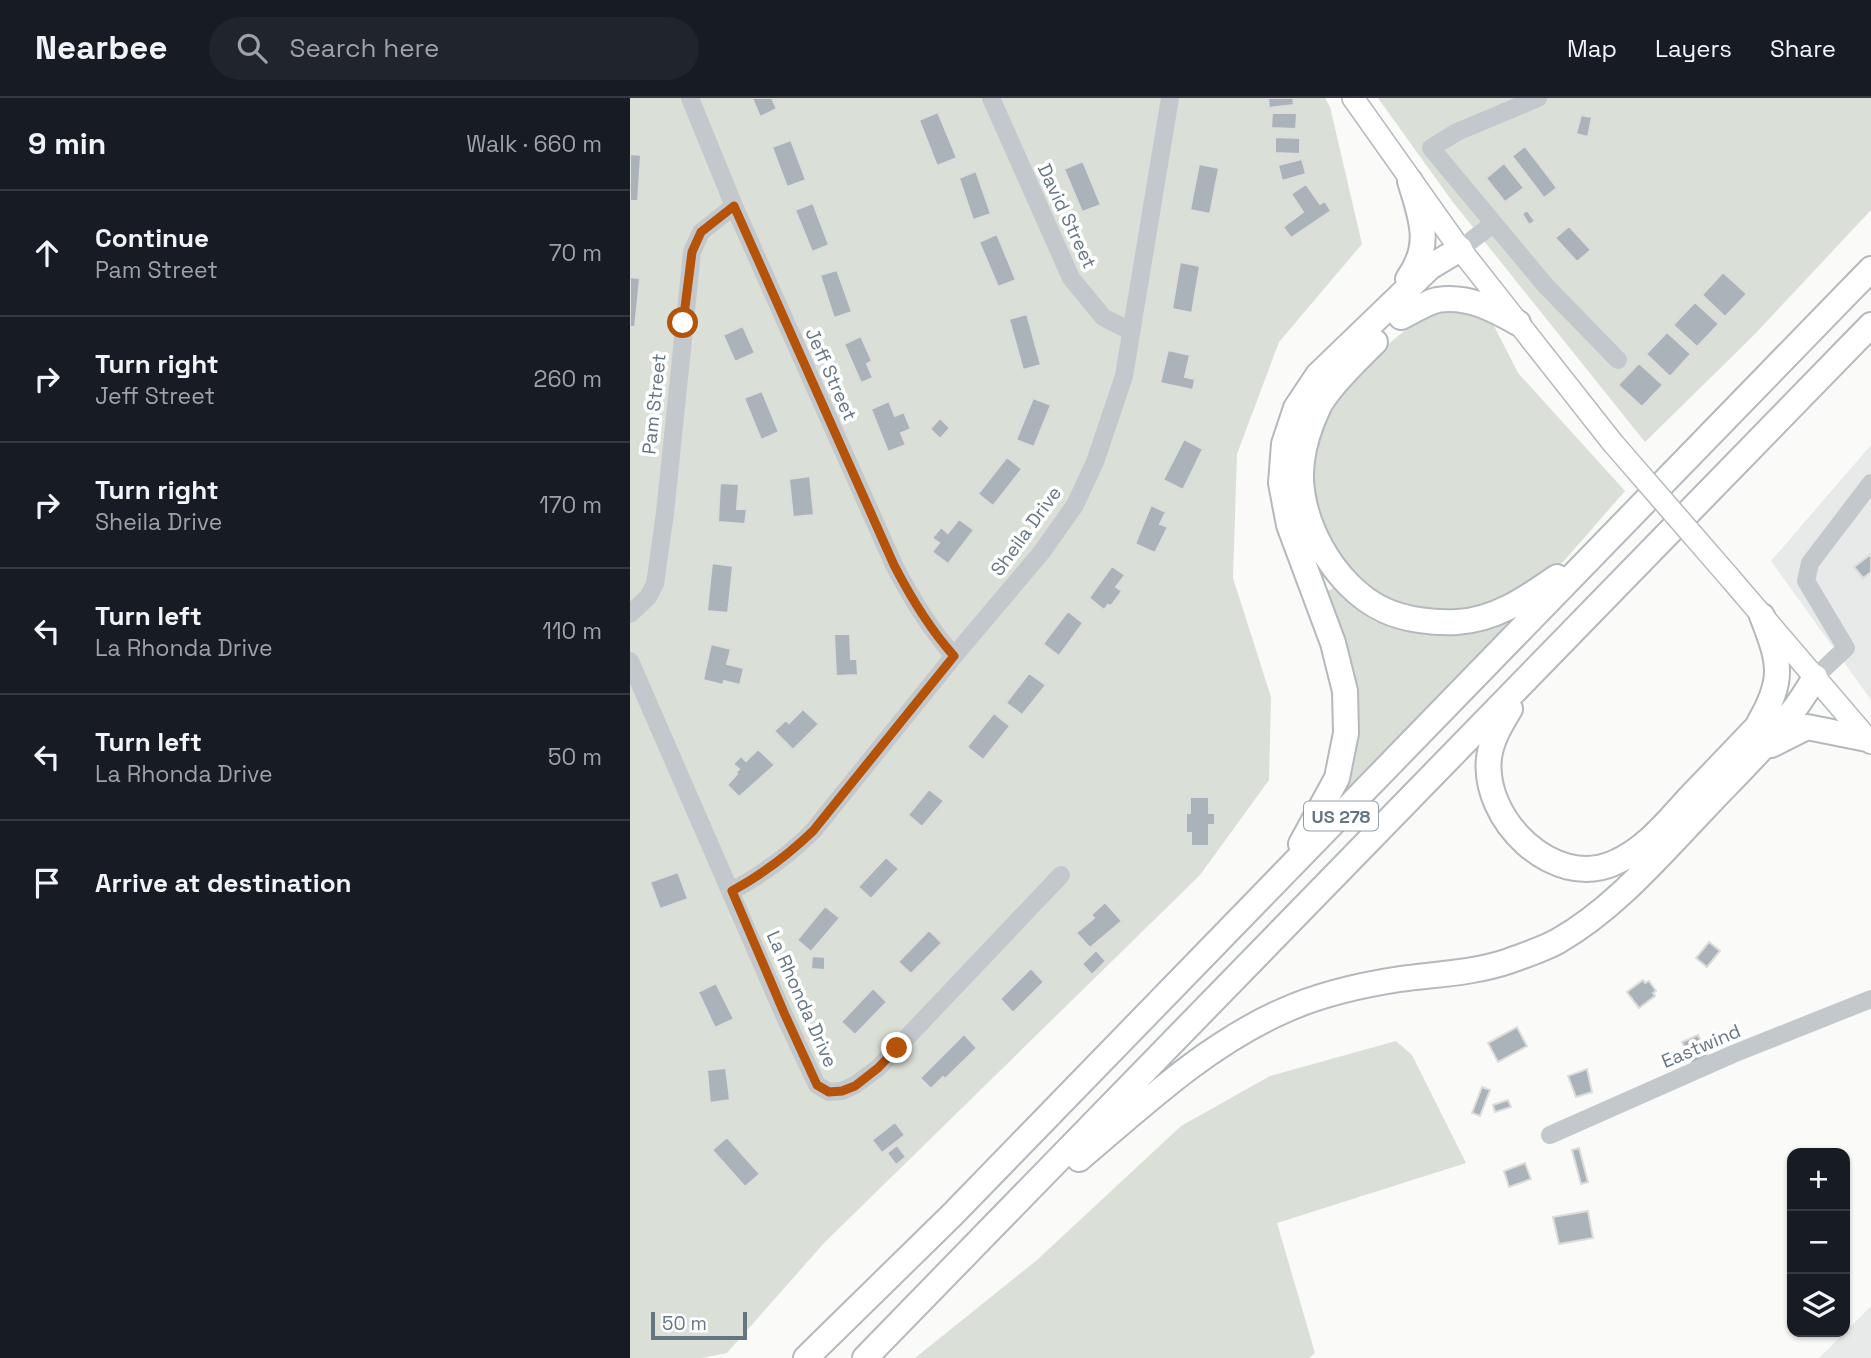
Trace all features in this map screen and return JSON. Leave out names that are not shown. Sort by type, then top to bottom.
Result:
[{"type":"highway","points":[[1279,880],[1337,778],[1346,733],[1345,691],[1333,643],[1289,525],[1282,483],[1284,444],[1296,408],[1318,375],[1397,309],[1423,251],[1423,225],[1409,181]]},
{"type":"highway","points":[[1460,249],[1430,267],[1321,403],[1306,441],[1301,464],[1303,500],[1316,540],[1329,562],[1353,590],[1384,611],[1417,620],[1458,622],[1490,614],[1523,601],[1605,544]]},
{"type":"highway","name":"US 278","points":[[806,1358],[953,1215],[1871,269]]},
{"type":"highway","points":[[1397,309],[1436,300],[1463,300],[1489,307],[1518,323]]},
{"type":"highway","name":"US 278","points":[[865,1358],[1871,325]]},
{"type":"highway","points":[[1756,729],[1773,700],[1779,680],[1774,647],[1762,616]]},
{"type":"highway","points":[[1527,679],[1497,730],[1489,758],[1492,785],[1501,811],[1516,833],[1536,853],[1558,864],[1584,869],[1612,865],[1633,854],[1791,691],[1815,677]]},
{"type":"highway","points":[[973,1248],[1152,1097],[1224,1041],[1284,1010],[1344,989],[1401,979],[1458,974],[1508,961],[1558,941],[1599,912],[1646,868],[1751,760],[1800,704],[1815,677]]},
{"type":"highway","points":[[1751,760],[1780,739],[1807,727],[1869,741]]},
{"type":"main road","points":[[1353,98],[1409,181],[1460,249],[1612,442],[1869,741]]},
{"type":"street","name":"Jeff Street","points":[[690,98],[734,206],[894,565],[916,607],[954,656]]},
{"type":"street","name":"David Street","points":[[991,98],[1071,278],[1102,317],[1130,331]]},
{"type":"street","name":"Sheila Drive","points":[[732,891],[781,860],[813,831],[1041,553],[1075,505],[1095,462],[1124,376],[1170,98]]},
{"type":"street","points":[[1538,98],[1457,132],[1430,148],[1565,307],[1618,360]]},
{"type":"street","name":"Pam Street","points":[[630,614],[648,597],[655,584],[692,252],[701,232],[734,206]]},
{"type":"street","points":[[1460,249],[1493,224]]},
{"type":"street","points":[[1815,677],[1846,648],[1806,581],[1810,563],[1871,483]]},
{"type":"street","name":"La Rhonda Drive","points":[[630,661],[817,1085],[829,1092],[855,1086],[878,1068],[1061,875]]},
{"type":"street","name":"Eastwind","points":[[1550,1135],[1733,1054],[1871,999]]},
{"type":"shaded area","points":[[630,98],[1325,98],[1330,107],[1362,244],[1279,342],[1237,454],[1233,578],[1271,697],[1269,780],[1200,875],[824,1243],[727,1353],[702,1358],[630,1358]]},
{"type":"shaded area","points":[[1378,98],[1871,98],[1871,210],[1753,336],[1645,442],[1452,201]]},
{"type":"shaded area","points":[[1450,308],[1490,318],[1518,373],[1625,491],[1563,562],[1507,600],[1457,616],[1403,610],[1372,594],[1339,565],[1317,521],[1310,478],[1315,430],[1355,372],[1427,312]]},
{"type":"shaded area","points":[[1871,445],[1871,700],[1771,561]]},
{"type":"shaded area","points":[[1334,588],[1367,617],[1402,631],[1457,631],[1513,618],[1345,793],[1357,744],[1355,690],[1349,650],[1323,593]]},
{"type":"shaded area","points":[[1396,1041],[1412,1055],[1466,1163],[1277,1223],[1315,1353],[1309,1358],[915,1358],[1037,1260],[1181,1126],[1270,1076]]},
{"type":"shaded area","points":[[1871,1306],[1871,1358],[1819,1358],[1840,1337],[1850,1337],[1850,1327]]},
{"type":"building","points":[[752,98],[772,98],[777,109],[760,117]]},
{"type":"building","points":[[1268,98],[1293,98],[1294,105],[1269,108]]},
{"type":"building","points":[[938,112],[957,158],[937,166],[919,120]]},
{"type":"building","points":[[1272,113],[1297,113],[1296,129],[1271,128]]},
{"type":"building","points":[[1581,115],[1592,117],[1588,137],[1576,134]]},
{"type":"building","points":[[1275,137],[1300,138],[1300,154],[1275,153]]},
{"type":"building","points":[[791,140],[806,180],[787,187],[772,147]]},
{"type":"building","points":[[1525,146],[1557,188],[1544,198],[1512,156]]},
{"type":"building","points":[[630,154],[641,155],[638,201],[630,201]]},
{"type":"building","points":[[1302,159],[1306,174],[1282,181],[1278,165]]},
{"type":"building","points":[[1083,161],[1101,205],[1082,212],[1064,169]]},
{"type":"building","points":[[1504,163],[1524,188],[1505,202],[1486,178]]},
{"type":"building","points":[[1199,164],[1219,168],[1210,214],[1190,210]]},
{"type":"building","points":[[976,171],[991,214],[973,220],[959,178]]},
{"type":"building","points":[[1306,184],[1320,204],[1325,201],[1331,211],[1291,238],[1283,227],[1303,212],[1291,194]]},
{"type":"building","points":[[813,203],[829,245],[812,252],[795,210]]},
{"type":"building","points":[[1527,210],[1535,221],[1529,225],[1522,214]]},
{"type":"building","points":[[1569,226],[1591,250],[1577,262],[1555,238]]},
{"type":"building","points":[[997,234],[1016,280],[998,287],[979,242]]},
{"type":"building","points":[[1180,262],[1200,266],[1192,313],[1172,309]]},
{"type":"building","points":[[837,270],[852,312],[834,318],[820,275]]},
{"type":"building","points":[[1723,272],[1747,294],[1725,317],[1702,295]]},
{"type":"building","points":[[630,277],[640,278],[635,327],[630,327]]},
{"type":"building","points":[[1695,302],[1719,324],[1697,347],[1673,325]]},
{"type":"building","points":[[1027,314],[1041,365],[1023,370],[1009,319]]},
{"type":"building","points":[[743,326],[755,353],[735,362],[723,335]]},
{"type":"building","points":[[1667,332],[1691,354],[1670,377],[1646,354]]},
{"type":"building","points":[[861,336],[872,361],[867,364],[873,378],[861,383],[844,344]]},
{"type":"building","points":[[1168,350],[1190,355],[1185,377],[1195,379],[1193,390],[1160,383]]},
{"type":"building","points":[[1639,363],[1663,385],[1642,407],[1618,385]]},
{"type":"building","points":[[762,391],[779,432],[761,440],[744,398]]},
{"type":"building","points":[[1033,398],[1051,405],[1034,447],[1016,440]]},
{"type":"building","points":[[889,401],[895,416],[904,412],[911,429],[901,433],[906,445],[888,452],[871,409]]},
{"type":"building","points":[[940,418],[950,428],[940,439],[930,429]]},
{"type":"building","points":[[1184,439],[1203,449],[1183,490],[1163,480]]},
{"type":"building","points":[[1007,457],[1022,469],[993,506],[978,494]]},
{"type":"building","points":[[810,476],[814,515],[793,517],[789,479]]},
{"type":"building","points":[[720,483],[739,484],[737,509],[747,509],[745,524],[718,522]]},
{"type":"building","points":[[1151,505],[1166,512],[1160,524],[1168,527],[1155,553],[1135,544]]},
{"type":"building","points":[[959,519],[974,530],[948,564],[932,552],[939,543],[932,538],[941,527],[948,533]]},
{"type":"building","points":[[1871,554],[1871,572],[1863,578],[1854,567]]},
{"type":"building","points":[[712,563],[733,566],[728,613],[707,611]]},
{"type":"building","points":[[1112,566],[1125,575],[1116,587],[1122,591],[1111,606],[1108,605],[1104,610],[1089,598]]},
{"type":"building","points":[[1068,611],[1083,623],[1059,656],[1043,644]]},
{"type":"building","points":[[834,634],[850,634],[851,659],[857,659],[858,675],[836,676]]},
{"type":"building","points":[[711,644],[731,649],[727,664],[744,668],[740,685],[724,681],[723,685],[703,680]]},
{"type":"building","points":[[1029,673],[1046,685],[1022,715],[1006,703]]},
{"type":"building","points":[[803,709],[819,724],[793,750],[774,731],[786,720],[789,723]]},
{"type":"building","points":[[994,713],[1010,726],[983,760],[967,747]]},
{"type":"building","points":[[758,749],[775,765],[739,797],[727,785],[739,769],[733,764],[741,756],[746,761]]},
{"type":"building","points":[[929,789],[944,801],[922,827],[908,815]]},
{"type":"building","points":[[1190,797],[1209,797],[1209,813],[1215,813],[1215,825],[1209,825],[1209,846],[1191,846],[1191,833],[1186,833],[1186,813],[1190,813]]},
{"type":"building","points":[[886,857],[899,869],[871,899],[858,887]]},
{"type":"building","points":[[678,872],[688,899],[660,909],[650,882]]},
{"type":"building","points":[[1105,902],[1122,921],[1090,948],[1076,933],[1094,918],[1091,915]]},
{"type":"building","points":[[825,906],[840,918],[811,952],[797,940]]},
{"type":"building","points":[[929,930],[942,943],[911,974],[898,962]]},
{"type":"building","points":[[1709,942],[1720,951],[1707,967],[1696,958]]},
{"type":"building","points":[[1096,950],[1106,961],[1092,975],[1082,964]]},
{"type":"building","points":[[812,956],[825,957],[825,970],[811,969]]},
{"type":"building","points":[[1031,968],[1044,982],[1013,1013],[1000,999]]},
{"type":"building","points":[[1643,980],[1645,983],[1649,981],[1656,991],[1653,993],[1655,996],[1639,1008],[1627,992]]},
{"type":"building","points":[[716,983],[734,1019],[715,1028],[698,992]]},
{"type":"building","points":[[873,988],[887,1002],[855,1035],[841,1022]]},
{"type":"building","points":[[1517,1027],[1527,1046],[1498,1062],[1488,1043]]},
{"type":"building","points":[[964,1034],[977,1048],[931,1089],[920,1078]]},
{"type":"building","points":[[1698,1035],[1708,1056],[1692,1064],[1682,1042]]},
{"type":"building","points":[[726,1068],[730,1100],[710,1103],[707,1070]]},
{"type":"building","points":[[1587,1069],[1592,1092],[1576,1097],[1568,1076]]},
{"type":"building","points":[[1482,1087],[1490,1090],[1480,1116],[1472,1113]]},
{"type":"building","points":[[1508,1100],[1511,1107],[1495,1112],[1493,1105]]},
{"type":"building","points":[[895,1122],[905,1135],[882,1153],[872,1140]]},
{"type":"building","points":[[727,1137],[760,1174],[745,1187],[712,1150]]},
{"type":"building","points":[[897,1145],[906,1157],[896,1165],[887,1153]]},
{"type":"building","points":[[1579,1148],[1588,1182],[1581,1184],[1572,1150]]},
{"type":"building","points":[[1525,1163],[1531,1179],[1509,1187],[1504,1171]]},
{"type":"building","points":[[1588,1211],[1593,1238],[1559,1244],[1553,1217]]},
{"type":"route","points":[[683,323],[692,252],[701,232],[734,206],[894,565],[916,607],[954,656],[813,831],[790,854],[763,874],[732,891],[817,1085],[829,1092],[855,1086],[873,1073],[897,1048]]}]
